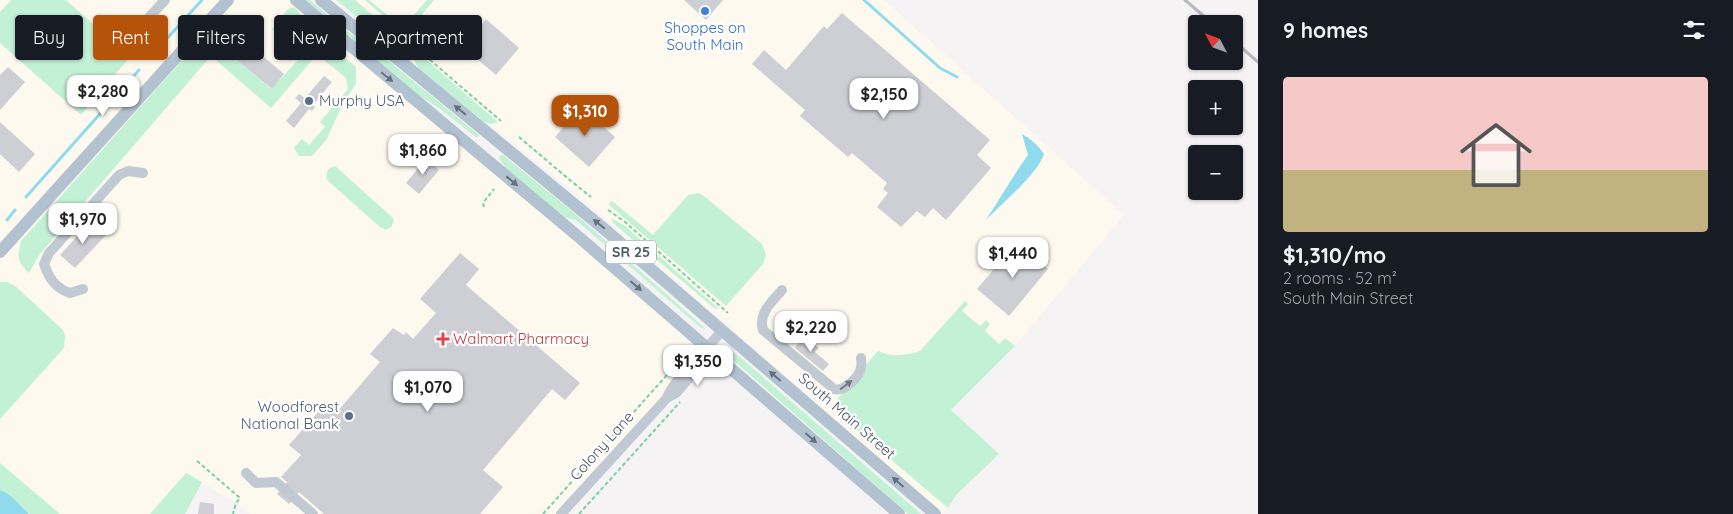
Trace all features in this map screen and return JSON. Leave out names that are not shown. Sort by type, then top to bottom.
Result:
[{"type":"main road","points":[[0,252],[228,0]]},
{"type":"main road","name":"SR 25","points":[[296,0],[580,238],[899,514]]},
{"type":"main road","name":"South Main Street","points":[[320,0],[388,51],[609,233],[934,514]]},
{"type":"street","points":[[151,15],[164,0]]},
{"type":"street","points":[[83,289],[70,293],[63,291],[49,278],[44,264],[49,253],[119,175],[128,171],[143,173]]},
{"type":"street","points":[[782,290],[762,315],[761,323],[763,330],[834,389],[839,391],[845,389],[862,369],[861,358]]},
{"type":"street","name":"Colony Lane","points":[[561,514],[666,399],[671,388],[710,350],[722,331]]},
{"type":"street","points":[[246,473],[256,483],[276,482],[313,514]]},
{"type":"path","points":[[430,60],[501,121]]},
{"type":"path","points":[[519,137],[591,197]]},
{"type":"path","points":[[484,208],[482,203],[494,189]]},
{"type":"path","points":[[608,210],[625,222],[728,312]]},
{"type":"path","points":[[543,514],[678,363]]},
{"type":"path","points":[[579,514],[680,403]]},
{"type":"path","points":[[197,461],[240,498],[236,503],[233,514]]},
{"type":"shaded area","points":[[0,0],[296,0],[314,15],[274,15],[274,60],[346,60],[346,42],[356,51],[356,60],[367,60],[708,348],[561,514],[249,514],[236,503],[186,473],[150,514],[0,514]]},
{"type":"shaded area","points":[[335,0],[884,0],[1124,215],[1015,346],[951,410],[999,454],[956,495],[943,513],[580,197],[410,60],[482,60],[482,15],[356,15],[356,17]]},
{"type":"green space","points":[[11,0],[66,0],[83,15],[15,15],[15,56],[0,43],[0,12]]},
{"type":"green space","points":[[304,0],[310,0],[327,15],[322,15]]},
{"type":"green space","points":[[336,0],[355,0],[373,15],[356,16]]},
{"type":"green space","points":[[365,0],[369,0],[387,15],[382,15]]},
{"type":"green space","points":[[427,0],[434,0],[422,15],[414,15]]},
{"type":"green space","points":[[294,7],[301,15],[283,15],[288,9]]},
{"type":"green space","points":[[83,15],[93,24],[93,60],[127,60],[81,115],[19,60],[83,60]]},
{"type":"green space","points":[[346,30],[356,37],[356,44],[346,35]]},
{"type":"green space","points":[[346,58],[356,67],[356,84],[343,103],[327,139],[312,156],[299,156],[294,148],[302,139],[309,145],[325,127],[320,122],[348,89],[346,78],[324,60]]},
{"type":"green space","points":[[182,60],[208,60],[40,254],[29,273],[19,258],[21,241]]},
{"type":"green space","points":[[216,60],[237,60],[271,89],[298,60],[312,60],[271,108]]},
{"type":"green space","points":[[376,60],[388,60],[479,135],[477,138],[439,108],[415,93]]},
{"type":"green space","points":[[414,60],[427,60],[498,122],[492,124],[484,122],[418,68]]},
{"type":"green space","points":[[502,154],[573,212],[706,329],[701,328],[576,220],[564,217],[505,168],[499,157]]},
{"type":"green space","points":[[335,166],[393,218],[394,221],[391,227],[385,230],[380,227],[327,180],[328,171]]},
{"type":"green space","points":[[699,193],[762,244],[766,255],[763,264],[726,306],[609,205],[612,201],[653,235],[688,195]]},
{"type":"green space","points":[[611,218],[624,225],[719,309],[714,308],[613,223]]},
{"type":"green space","points":[[0,282],[7,282],[15,286],[63,330],[65,337],[64,348],[0,419]]},
{"type":"green space","points":[[965,301],[968,304],[962,311],[980,326],[986,320],[990,324],[985,331],[999,344],[1005,338],[1015,346],[951,410],[999,454],[956,495],[948,508],[850,425],[837,408],[838,398],[878,351],[899,355],[920,351]]},
{"type":"green space","points":[[729,353],[735,353],[921,514],[908,514],[731,358]]},
{"type":"green space","points":[[0,463],[60,514],[27,513],[0,490]]},
{"type":"green space","points":[[186,473],[202,482],[185,514],[150,514]]},
{"type":"water","points":[[1022,134],[1034,142],[1044,154],[1034,171],[985,221],[1028,155]]},
{"type":"water","points":[[0,490],[12,497],[29,514],[0,514]]},
{"type":"building","name":"Shoppes on South Main","points":[[684,0],[723,0],[706,20]]},
{"type":"building","points":[[842,13],[990,140],[977,155],[991,168],[946,220],[933,208],[925,217],[917,211],[901,227],[877,207],[888,193],[883,189],[887,183],[852,153],[848,157],[800,116],[805,110],[752,64],[764,50],[786,70],[824,26],[827,29]]},
{"type":"building","points":[[486,19],[519,48],[496,75],[478,60],[482,60],[482,24]]},
{"type":"building","points":[[264,57],[284,74],[272,89],[237,60],[264,60]]},
{"type":"building","points":[[8,67],[25,82],[0,110],[0,75]]},
{"type":"building","name":"Murphy USA","points":[[324,76],[332,82],[313,105],[315,107],[312,111],[309,109],[294,128],[286,121],[301,103],[295,98],[299,94],[305,98]]},
{"type":"building","points":[[581,107],[615,137],[589,167],[555,137]]},
{"type":"building","points":[[0,122],[35,154],[19,172],[0,154]]},
{"type":"building","points":[[426,159],[439,170],[419,194],[406,183]]},
{"type":"building","points":[[91,221],[106,235],[75,268],[60,255]]},
{"type":"building","points":[[1017,242],[1048,269],[1009,316],[977,289]]},
{"type":"building","points":[[460,253],[479,269],[466,285],[580,383],[565,400],[552,389],[483,470],[503,487],[480,514],[324,514],[299,492],[289,504],[277,494],[287,482],[281,477],[301,455],[289,445],[326,403],[337,412],[380,362],[370,354],[393,328],[404,335],[406,332],[413,339],[436,313],[420,299]]},
{"type":"building","points":[[804,336],[819,348],[815,352],[829,364],[823,371],[795,348]]},
{"type":"building","points":[[200,502],[214,504],[214,514],[198,514]]},
{"type":"waterway","points":[[168,37],[202,0]]},
{"type":"waterway","points":[[864,0],[940,68],[957,77]]},
{"type":"waterway","points":[[26,197],[139,70]]},
{"type":"waterway","points":[[7,220],[15,210]]},
{"type":"railway","points":[[1185,0],[1202,15]]},
{"type":"railway","points":[[1243,49],[1258,62]]},
{"type":"place","name":"Shoppes on South Main","points":[[705,11]]},
{"type":"place","name":"Murphy USA","points":[[309,101]]},
{"type":"place","name":"Walmart Pharmacy","points":[[443,339]]},
{"type":"place","name":"Woodforest National Bank","points":[[349,416]]}]
